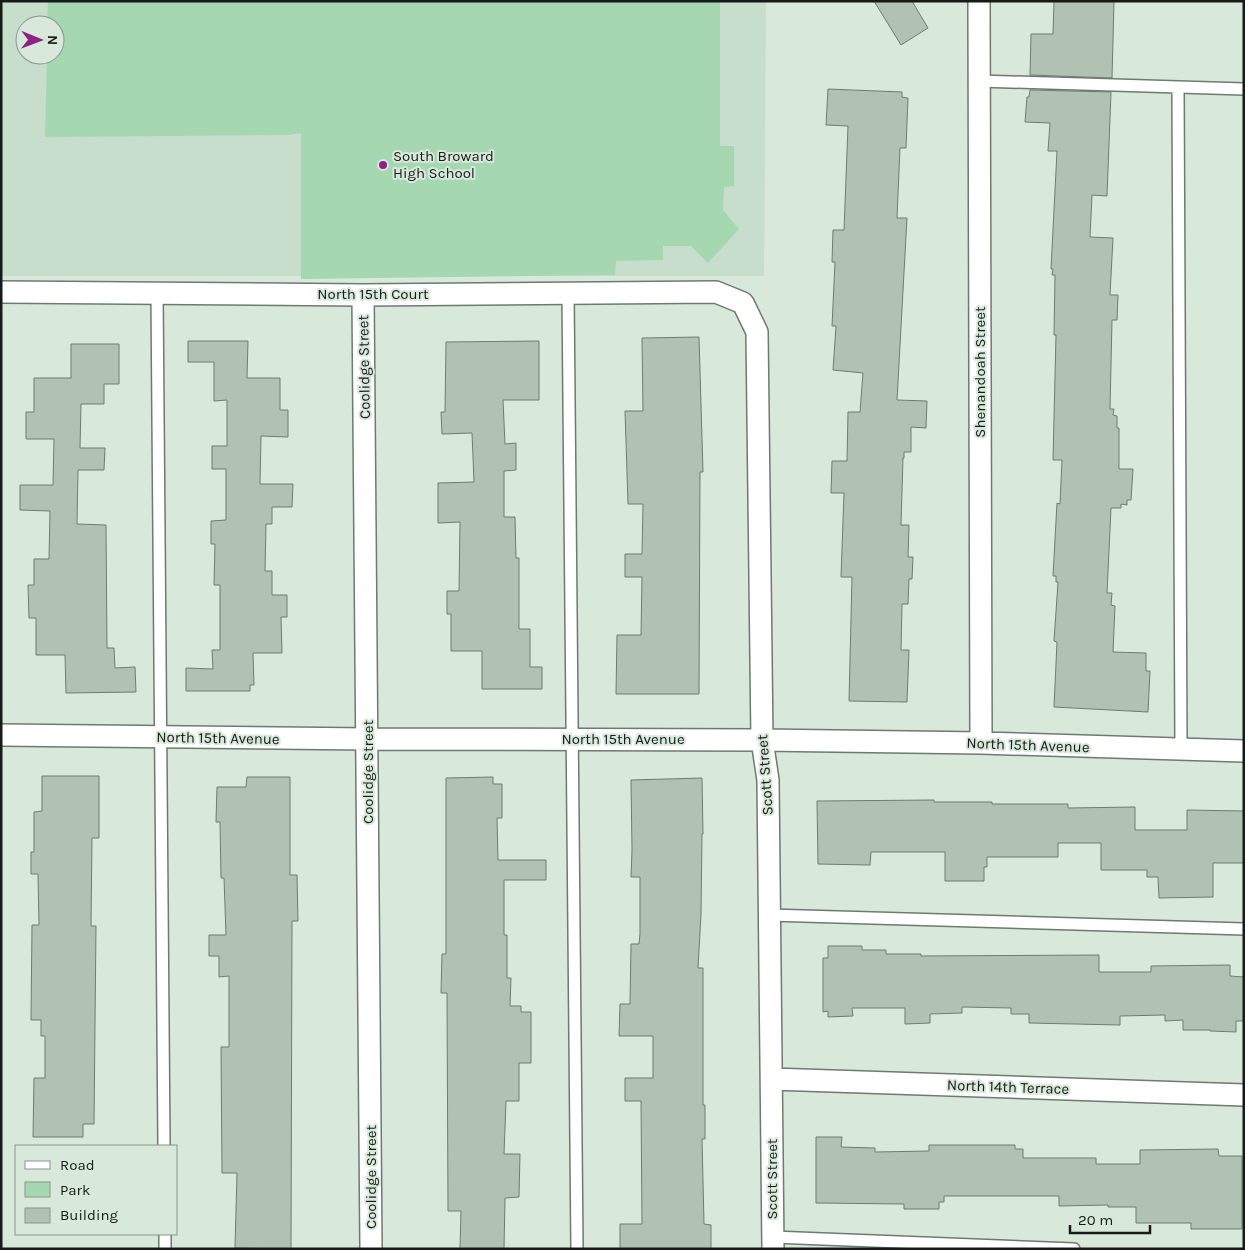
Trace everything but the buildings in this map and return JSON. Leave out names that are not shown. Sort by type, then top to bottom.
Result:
[{"type":"street","name":"Shenandoah Street","points":[[979,1],[980,743]]},
{"type":"street","name":"North 15th Court","points":[[1,292],[363,295],[716,292],[743,303]]},
{"type":"street","name":"Coolidge Street","points":[[363,295],[371,1249]]},
{"type":"street","name":"Scott Street","points":[[743,303],[757,332],[762,740],[768,780],[772,1243]]},
{"type":"street","name":"North 15th Avenue","points":[[1,736],[762,740],[980,743],[1244,751]]},
{"type":"street","name":"North 14th Terrace","points":[[772,1079],[1244,1095]]},
{"type":"lane","points":[[979,81],[1244,89]]},
{"type":"lane","points":[[1178,86],[1181,749]]},
{"type":"lane","points":[[157,293],[164,1145]]},
{"type":"lane","points":[[568,293],[577,1249]]},
{"type":"lane","points":[[769,915],[1244,929]]},
{"type":"lane","points":[[165,1235],[165,1249]]},
{"type":"lane","points":[[772,1243],[1074,1249]]},
{"type":"shaded area","name":"South Broward High School","points":[[1,1],[766,1],[764,276],[1,276]]},
{"type":"green space","name":"South Broward High School","points":[[48,1],[720,1],[720,146],[734,146],[734,186],[724,187],[723,210],[739,229],[708,263],[691,246],[663,246],[663,260],[616,261],[615,275],[301,279],[301,133],[289,135],[45,137],[47,65],[65,65],[65,15],[47,15]]},
{"type":"place","name":"South Broward High School","points":[[383,165]]}]
